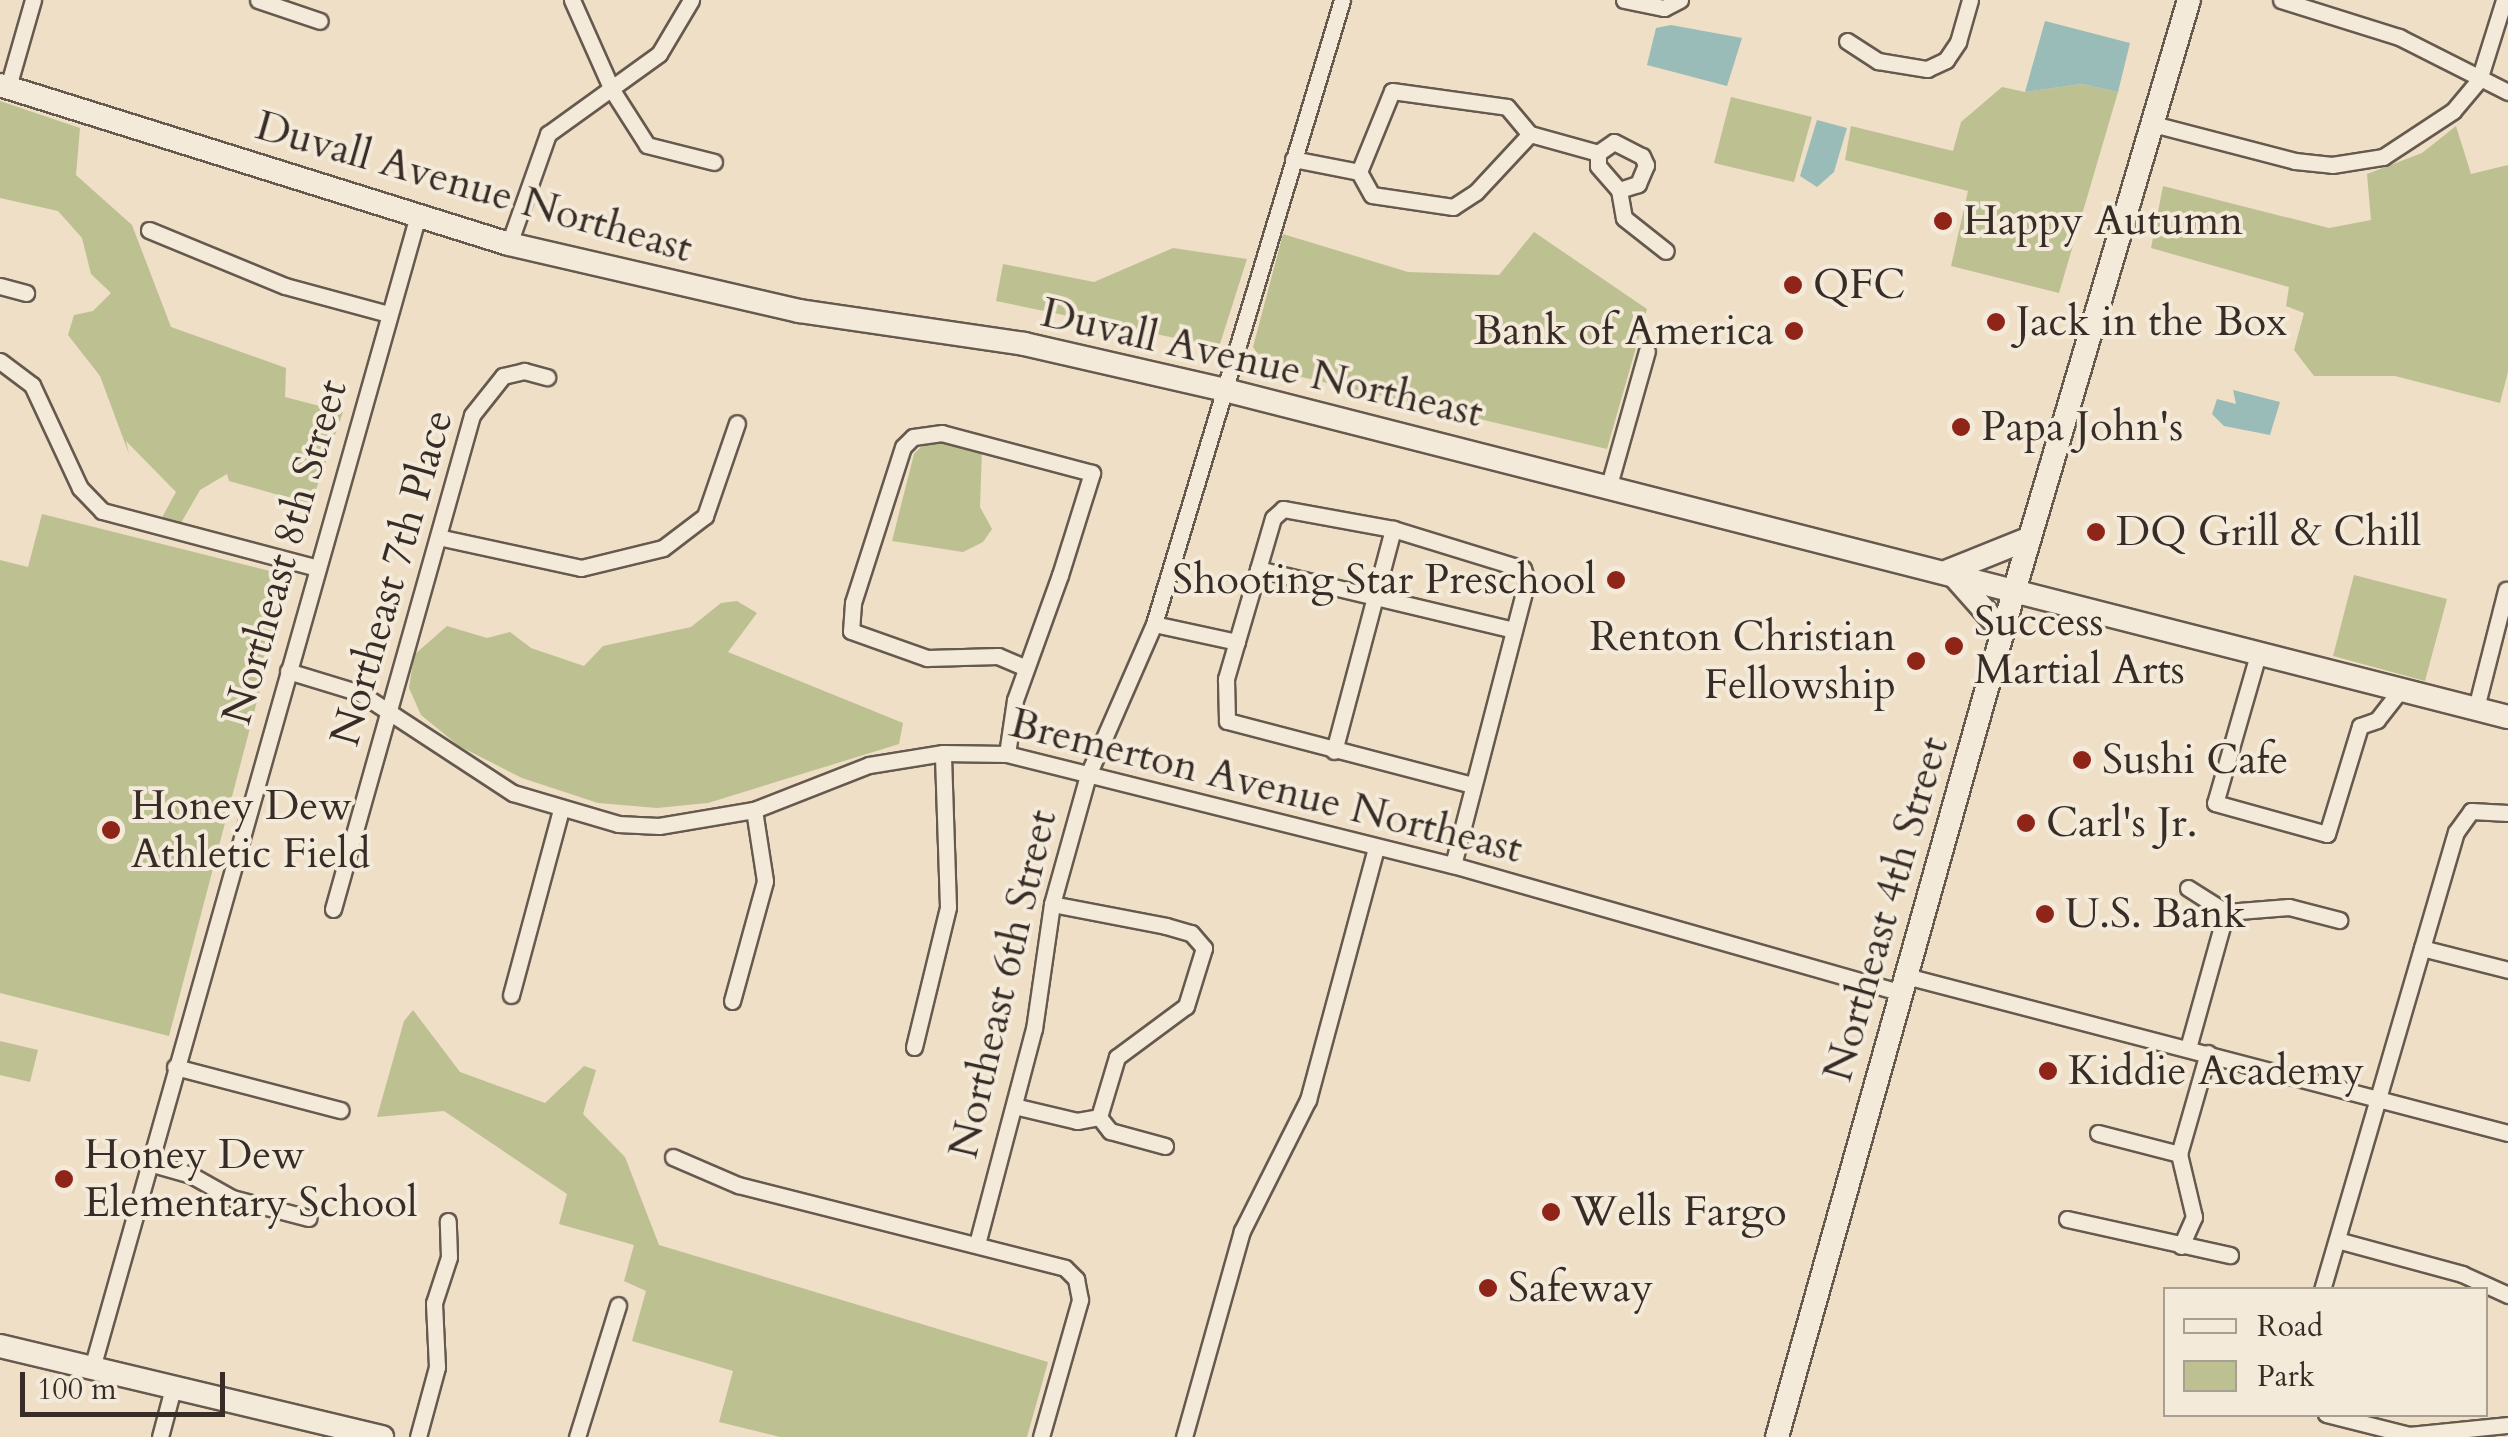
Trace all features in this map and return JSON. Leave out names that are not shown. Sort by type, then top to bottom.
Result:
[{"type":"main road","name":"Northeast 4th Street","points":[[1777,1437],[2015,588],[2189,0]]},
{"type":"main road","name":"Duvall Avenue Northeast","points":[[4,86],[133,122],[417,219],[509,244],[799,312],[1024,344],[1220,389],[2259,650],[2508,717]]},
{"type":"main road","points":[[2003,631],[1982,600],[1948,571],[2030,538]]},
{"type":"main road","points":[[0,1346],[336,1431],[382,1437]]},
{"type":"street","points":[[4,86],[32,0]]},
{"type":"street","points":[[258,0],[320,21]]},
{"type":"street","points":[[572,0],[612,90],[647,144],[714,162]]},
{"type":"street","points":[[509,244],[548,134],[566,116],[612,90],[658,54],[690,0]]},
{"type":"street","name":"Northeast 6th Street","points":[[977,1244],[1014,1106],[1052,904],[1088,776],[1154,624],[1220,389],[1342,0]]},
{"type":"street","points":[[1624,0],[1664,8],[1679,1]]},
{"type":"street","points":[[1847,40],[1878,61],[1914,70],[1946,60],[1958,42],[1970,0]]},
{"type":"street","points":[[2281,0],[2386,31],[2508,92]]},
{"type":"street","points":[[2153,124],[2295,161],[2360,164],[2415,141],[2479,80],[2504,0]]},
{"type":"street","points":[[1359,172],[1392,92],[1508,107],[1530,134],[1598,153]]},
{"type":"street","points":[[1293,159],[1359,172],[1372,195],[1453,206],[1476,192],[1530,134]]},
{"type":"street","points":[[1598,153],[1614,142],[1642,156],[1646,165],[1638,184],[1619,190]]},
{"type":"street","points":[[1598,153],[1598,166],[1619,190],[1624,218],[1666,251]]},
{"type":"street","name":"Northeast 8th Street","points":[[92,1368],[417,219]]},
{"type":"street","points":[[149,230],[285,286],[389,314]]},
{"type":"street","points":[[0,286],[26,293]]},
{"type":"street","points":[[1609,485],[1647,351]]},
{"type":"street","points":[[0,361],[32,385],[80,488],[102,512],[317,568]]},
{"type":"street","name":"Northeast 7th Place","points":[[333,909],[472,415],[486,390],[524,371],[547,377]]},
{"type":"street","points":[[438,536],[580,568],[664,548],[705,516],[738,423]]},
{"type":"street","points":[[1007,754],[1026,668],[1092,473],[942,432],[913,437],[903,447],[853,602],[851,631],[927,658],[998,656],[1026,668]]},
{"type":"street","points":[[1453,865],[1528,581],[1523,569],[1393,528],[1282,510],[1273,518],[1222,697],[1227,721],[1472,786]]},
{"type":"street","points":[[1334,752],[1393,528]]},
{"type":"street","points":[[1258,569],[1514,630]]},
{"type":"street","points":[[2476,708],[2506,590]]},
{"type":"street","points":[[1154,624],[1237,642]]},
{"type":"street","points":[[2259,650],[2215,803],[2327,834],[2360,726],[2377,720],[2402,688]]},
{"type":"street","name":"Bremerton Avenue Northeast","points":[[288,671],[360,692],[478,775],[560,810],[658,826],[754,810],[869,764],[943,753],[1007,754],[1453,865],[1904,985],[2188,1048],[2508,1133]]},
{"type":"street","points":[[914,1047],[948,907],[943,753]]},
{"type":"street","points":[[511,995],[560,810]]},
{"type":"street","points":[[732,1002],[765,881],[754,810]]},
{"type":"street","points":[[2323,1287],[2456,832],[2472,811],[2508,813]]},
{"type":"street","points":[[1184,1437],[1242,1231],[1308,1100],[1376,848]]},
{"type":"street","points":[[2188,888],[2226,912],[2289,907],[2339,920]]},
{"type":"street","points":[[1052,904],[1166,926],[1199,939],[1204,948],[1186,1006],[1117,1057],[1099,1117]]},
{"type":"street","points":[[2188,1048],[2226,912]]},
{"type":"street","points":[[2422,948],[2508,970]]},
{"type":"street","points":[[2181,1246],[2194,1218],[2179,1154],[2208,1053]]},
{"type":"street","points":[[175,1067],[340,1110]]},
{"type":"street","points":[[1014,1106],[1078,1121],[1099,1117]]},
{"type":"street","points":[[1099,1117],[1110,1131],[1165,1146]]},
{"type":"street","points":[[2098,1132],[2179,1154]]},
{"type":"street","points":[[673,1158],[738,1185],[1065,1268],[1076,1279],[1080,1300],[1040,1437]]},
{"type":"street","points":[[149,1163],[191,1175],[232,1198],[308,1218]]},
{"type":"street","points":[[2067,1218],[2230,1254]]},
{"type":"street","points":[[418,1437],[436,1367],[434,1303],[449,1258],[448,1222]]},
{"type":"street","points":[[2337,1240],[2462,1274],[2508,1294]]},
{"type":"street","points":[[577,1437],[618,1304]]},
{"type":"street","points":[[160,1437],[173,1388]]},
{"type":"street","points":[[2338,1417],[2409,1434],[2508,1424]]},
{"type":"green space","points":[[2082,84],[2118,92],[2059,293],[1951,266],[1968,191],[1845,160],[1851,126],[1953,151],[1961,122],[2002,87],[2025,92]]},
{"type":"green space","points":[[1731,97],[1812,117],[1794,182],[1714,163]]},
{"type":"green space","points":[[0,101],[80,128],[76,175],[132,225],[171,327],[286,368],[285,397],[343,412],[311,504],[229,481],[227,474],[200,490],[181,523],[160,521],[176,492],[126,441],[129,454],[100,376],[68,335],[74,315],[93,311],[111,293],[91,274],[82,238],[58,211],[0,198]]},
{"type":"green space","points":[[2456,126],[2471,174],[2508,165],[2508,372],[2500,403],[2395,376],[2314,376],[2294,350],[2304,313],[2286,306],[2289,287],[2151,248],[2163,186],[2329,228],[2371,220],[2367,174],[2422,153]]},
{"type":"green space","points":[[1534,232],[1647,309],[1607,449],[1268,369],[1253,347],[1283,234],[1408,272],[1499,275]]},
{"type":"green space","points":[[1173,248],[1247,259],[1219,347],[996,301],[1003,264],[1094,282]]},
{"type":"green space","points":[[931,437],[982,449],[980,507],[992,529],[983,542],[963,552],[892,541],[914,454]]},
{"type":"green space","name":"Honey Dew Athletic Field","points":[[42,514],[290,576],[169,1036],[0,993],[0,560],[28,567]]},
{"type":"green space","points":[[2354,575],[2447,599],[2425,681],[2333,656]]},
{"type":"green space","points":[[737,601],[757,613],[728,652],[903,723],[899,744],[708,803],[657,808],[598,803],[522,778],[459,746],[421,715],[409,688],[414,655],[447,626],[487,638],[510,632],[531,648],[584,666],[603,646],[691,627],[721,603]]},
{"type":"green space","points":[[413,1010],[460,1072],[545,1103],[584,1066],[596,1070],[583,1114],[625,1157],[659,1245],[1048,1362],[1027,1437],[780,1437],[719,1422],[733,1371],[632,1341],[646,1291],[624,1281],[634,1245],[559,1224],[567,1194],[444,1111],[377,1117],[404,1021]]},
{"type":"green space","points":[[0,1041],[38,1050],[30,1082],[0,1075]]},
{"type":"water","points":[[2045,21],[2130,43],[2118,92],[2082,84],[2025,92]]},
{"type":"water","points":[[1671,25],[1742,38],[1727,86],[1647,65],[1656,28]]},
{"type":"water","points":[[1817,120],[1847,128],[1834,172],[1817,187],[1800,176]]},
{"type":"water","points":[[2233,390],[2280,402],[2270,435],[2224,426],[2212,414],[2217,399],[2236,404]]},
{"type":"place","name":"Happy Autumn","points":[[1943,221]]},
{"type":"place","name":"QFC","points":[[1793,285]]},
{"type":"place","name":"Jack in the Box","points":[[1996,322]]},
{"type":"place","name":"Bank of America","points":[[1794,331]]},
{"type":"place","name":"Papa John's","points":[[1961,427]]},
{"type":"place","name":"DQ Grill & Chill","points":[[2096,532]]},
{"type":"place","name":"Shooting Star Preschool","points":[[1616,580]]},
{"type":"place","name":"Success Martial Arts","points":[[1954,646]]},
{"type":"place","name":"Renton Christian Fellowship","points":[[1916,661]]},
{"type":"place","name":"Sushi Cafe","points":[[2082,760]]},
{"type":"place","name":"Carl's Jr.","points":[[2026,823]]},
{"type":"place","name":"Honey Dew Athletic Field","points":[[111,830]]},
{"type":"place","name":"U.S. Bank","points":[[2045,914]]},
{"type":"place","name":"Kiddie Academy","points":[[2048,1071]]},
{"type":"place","name":"Honey Dew Elementary School","points":[[64,1179]]},
{"type":"place","name":"Wells Fargo","points":[[1551,1212]]},
{"type":"place","name":"Safeway","points":[[1488,1288]]}]
